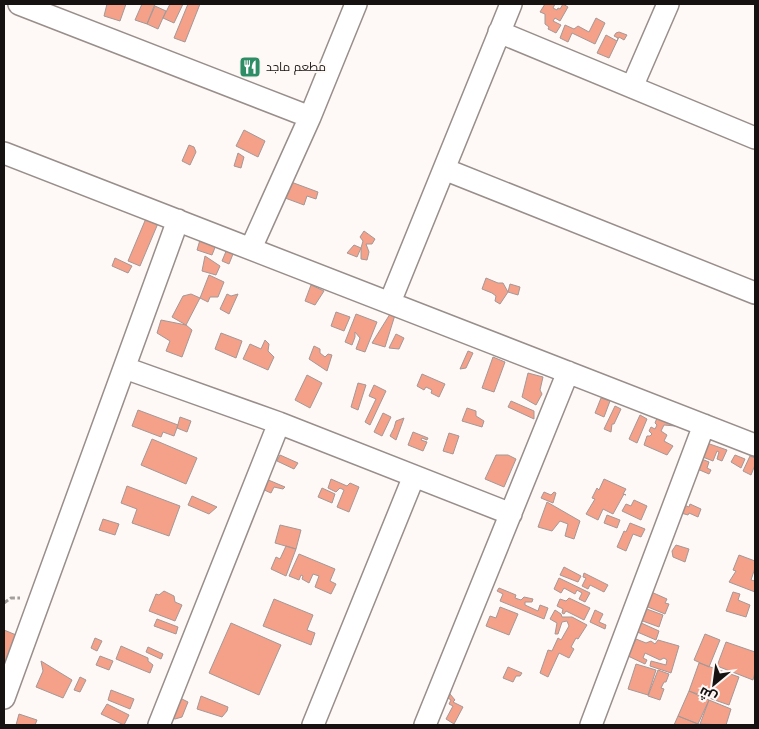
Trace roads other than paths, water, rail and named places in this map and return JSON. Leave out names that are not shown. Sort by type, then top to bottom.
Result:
[{"type":"street","points":[[19,4],[310,117]]},
{"type":"street","points":[[251,248],[310,117],[356,4]]},
{"type":"street","points":[[390,302],[511,4]]},
{"type":"street","points":[[632,87],[668,4]]},
{"type":"street","points":[[499,32],[755,138]]},
{"type":"street","points":[[4,153],[755,445]]},
{"type":"street","points":[[444,169],[755,293]]},
{"type":"street","points":[[4,698],[178,220]]},
{"type":"street","points":[[125,368],[279,423],[511,514]]},
{"type":"street","points":[[425,725],[568,372]]},
{"type":"street","points":[[159,725],[279,423]]},
{"type":"street","points":[[591,725],[704,425]]},
{"type":"street","points":[[313,725],[414,476]]},
{"type":"place","name":"مطعم ماجد","points":[[250,67]]}]
